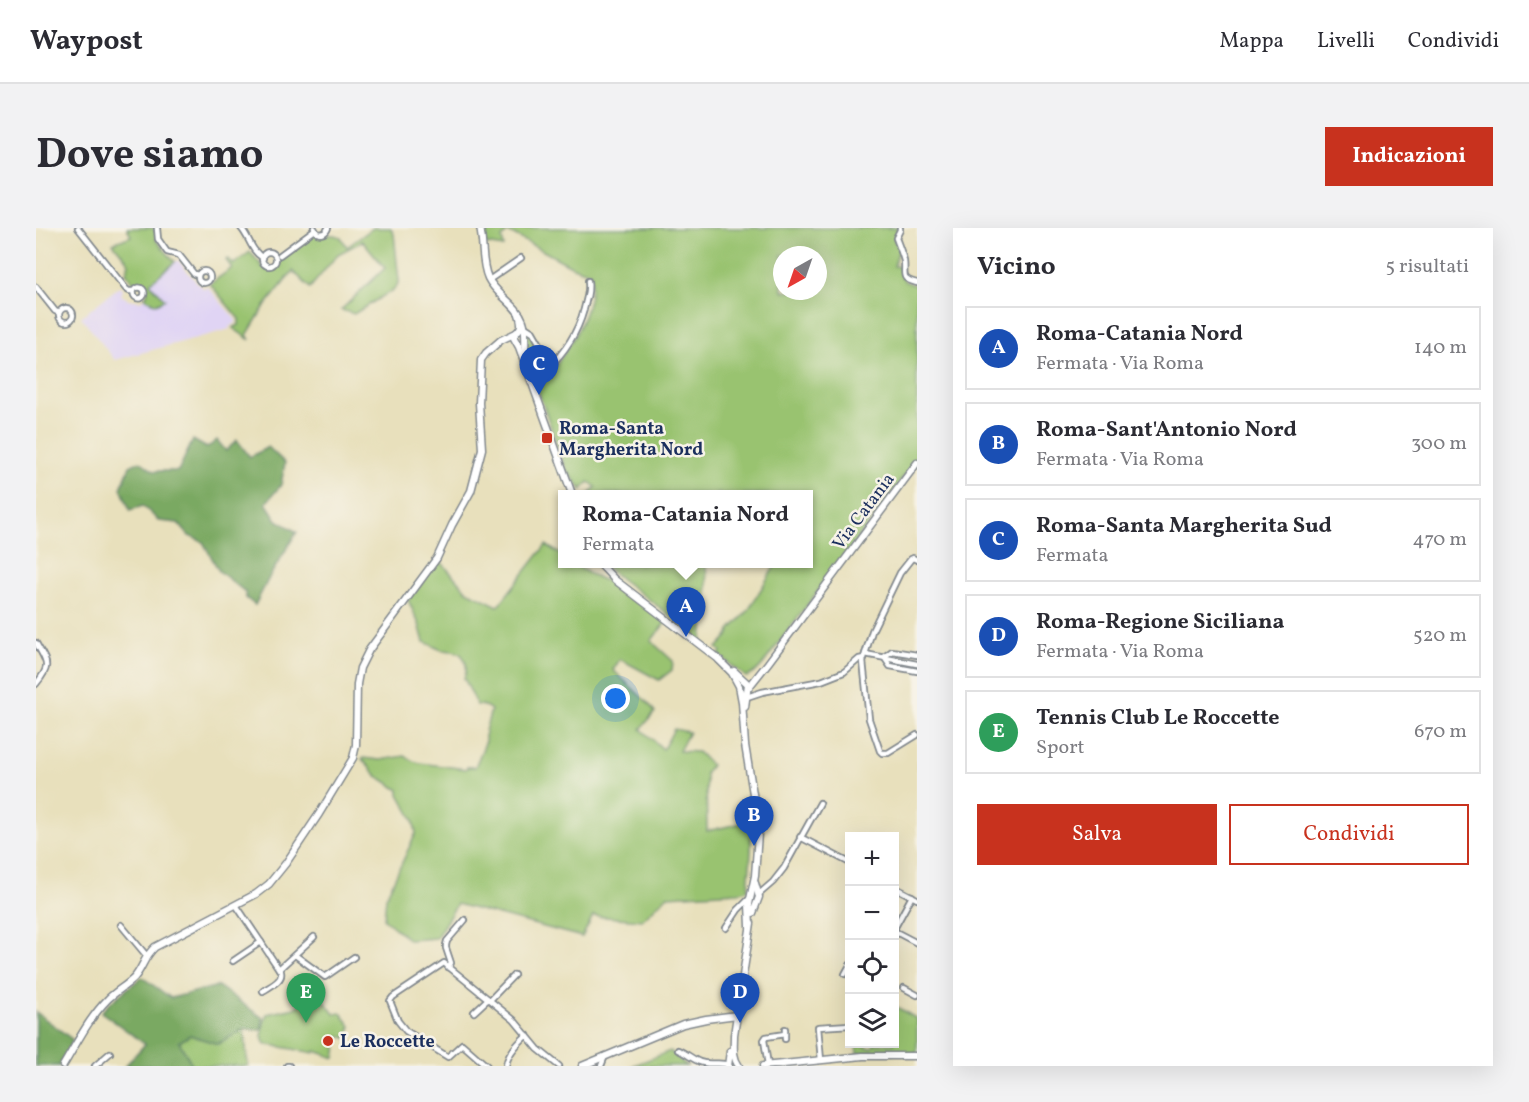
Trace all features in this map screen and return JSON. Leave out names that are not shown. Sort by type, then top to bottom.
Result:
[{"type":"street","points":[[78,228],[126,289],[133,291]]},
{"type":"street","points":[[157,228],[158,239],[167,252],[179,255],[194,274],[198,275]]},
{"type":"street","points":[[241,228],[246,234],[249,245],[262,258]]},
{"type":"street","points":[[280,255],[314,229],[317,233],[322,234],[328,228]]},
{"type":"street","points":[[480,228],[484,262],[489,280],[497,292],[508,300],[522,317],[525,327],[532,332],[549,360],[554,362],[573,340],[587,297],[588,281]]},
{"type":"street","points":[[900,228],[896,238],[904,264],[903,272],[909,281],[917,284]]},
{"type":"street","points":[[489,280],[521,258]]},
{"type":"street","points":[[36,287],[59,314]]},
{"type":"street","points":[[519,314],[520,335],[528,373]]},
{"type":"street","points":[[525,327],[520,335],[514,336],[570,490]]},
{"type":"street","points":[[64,1066],[89,1021],[108,999],[134,978],[146,955],[155,947],[262,890],[278,874],[319,814],[353,758],[356,745],[357,684],[360,668],[369,650],[437,558],[473,487],[482,449],[479,409],[481,360],[507,336],[520,335]]},
{"type":"street","points":[[496,344],[505,340],[516,341]]},
{"type":"street","name":"Via Catania","points":[[744,685],[768,663],[917,463]]},
{"type":"street","points":[[917,560],[911,559],[900,573],[872,631],[863,662],[869,719],[879,751],[888,753],[917,735]]},
{"type":"street","points":[[604,568],[615,580],[719,660],[744,685],[747,697],[743,714]]},
{"type":"street","points":[[36,643],[47,666],[45,673],[36,684]]},
{"type":"street","points":[[884,657],[892,651],[917,656]]},
{"type":"street","points":[[747,697],[821,681],[844,672],[865,656],[917,663]]},
{"type":"street","points":[[884,657],[890,666],[917,671]]},
{"type":"street","points":[[733,1065],[731,1047],[751,907],[755,896],[758,822],[745,745],[744,685]]},
{"type":"street","points":[[726,928],[738,910],[773,882],[784,868],[820,803]]},
{"type":"street","points":[[800,837],[845,861]]},
{"type":"street","points":[[899,890],[914,898],[899,922]]},
{"type":"street","points":[[236,904],[281,972],[282,978],[263,991]]},
{"type":"street","points":[[738,910],[751,907]]},
{"type":"street","points":[[448,967],[451,963],[446,948],[447,941],[465,920]]},
{"type":"street","points":[[121,926],[146,955]]},
{"type":"street","points":[[899,933],[917,943]]},
{"type":"street","points":[[279,969],[314,937]]},
{"type":"street","points":[[233,961],[261,942]]},
{"type":"street","points":[[295,955],[325,977],[354,957]]},
{"type":"street","points":[[487,1066],[462,1044],[448,1057],[411,1034],[398,1021],[390,1001],[444,963],[514,1020],[538,1049],[559,1066]]},
{"type":"street","points":[[474,1012],[514,975]]},
{"type":"street","points":[[904,988],[917,995]]},
{"type":"street","points":[[582,1066],[683,1024],[737,1015]]},
{"type":"street","points":[[821,1060],[818,1027],[845,1025]]},
{"type":"street","points":[[785,1034],[766,1037],[764,1040],[766,1066],[863,1056],[917,1056]]},
{"type":"street","points":[[506,1066],[507,1058],[527,1035]]},
{"type":"street","points":[[678,1050],[701,1063],[721,1062],[748,1066]]},
{"type":"street","points":[[95,1066],[110,1053]]},
{"type":"street","points":[[601,1066],[605,1056]]},
{"type":"street","points":[[836,1058],[836,1066]]},
{"type":"shaded area","points":[[178,260],[198,284],[203,288],[207,286],[236,320],[236,323],[229,327],[230,329],[115,360],[81,317],[120,286],[123,290],[121,295],[128,299],[140,301],[145,298],[158,304],[155,289],[150,283]]},
{"type":"green space","points":[[127,228],[153,228],[156,232],[156,240],[175,262],[150,283],[165,299],[157,304],[145,298],[147,291],[145,286],[141,283],[135,284],[126,273],[129,263],[113,243],[131,236]]},
{"type":"green space","points":[[373,228],[391,228],[394,234],[399,281],[393,290],[354,314],[341,310],[385,268],[363,241],[338,254],[310,288],[293,271],[263,309],[247,335],[250,340],[233,328],[239,325],[239,319],[210,284],[232,268],[226,260],[228,259],[234,264],[250,252],[263,267],[273,268],[279,260],[314,233],[320,237],[332,235],[341,237],[347,247]]},
{"type":"green space","points":[[483,228],[898,228],[894,239],[899,249],[894,266],[902,267],[904,281],[917,286],[917,459],[764,663],[753,674],[746,677],[719,655],[721,651],[717,648],[748,611],[774,568],[813,568],[813,490],[593,490],[596,487],[589,482],[581,490],[566,470],[530,368],[526,329],[546,359],[555,367],[576,334],[586,311],[591,273],[573,267],[508,232],[502,238],[504,247],[485,244]]},
{"type":"green space","points":[[193,440],[207,448],[217,440],[226,451],[237,440],[250,457],[268,447],[285,463],[281,485],[266,503],[277,520],[297,532],[255,605],[246,598],[245,592],[219,571],[203,542],[189,536],[178,523],[159,521],[143,506],[130,510],[121,488],[130,466],[140,461],[154,471],[178,471]]},
{"type":"green space","points":[[546,545],[558,553],[558,568],[580,568],[621,588],[666,622],[651,641],[673,661],[672,670],[659,680],[620,659],[613,670],[655,712],[641,729],[663,749],[674,729],[689,732],[679,751],[698,752],[711,765],[706,773],[707,831],[751,821],[748,890],[667,896],[642,920],[593,916],[582,937],[457,904],[436,938],[409,940],[384,919],[386,897],[416,833],[413,819],[399,790],[377,776],[362,759],[380,760],[405,756],[420,763],[466,769],[475,767],[485,743],[485,731],[491,710],[477,705],[464,678],[466,665],[463,657],[457,652],[442,650],[424,642],[408,600],[436,563],[441,562],[467,591],[498,606]]},
{"type":"green space","points":[[608,568],[706,568],[707,586],[702,640],[701,641]]},
{"type":"green space","points":[[142,977],[171,998],[218,986],[263,1018],[262,1030],[244,1029],[218,1044],[190,1035],[179,1042],[192,1064],[190,1066],[125,1066],[145,1044],[101,1012]]},
{"type":"green space","points":[[317,991],[334,1014],[341,1013],[351,1026],[347,1038],[339,1036],[335,1058],[315,1051],[314,1053],[265,1044],[262,1033],[267,1014],[295,1008]]},
{"type":"green space","points":[[899,1008],[917,1019],[917,1053],[857,1053],[856,1048],[899,1048]]},
{"type":"green space","points":[[36,1012],[73,1040],[59,1066],[36,1066]]},
{"type":"green space","points":[[244,1029],[248,1066],[190,1066],[179,1042],[190,1035],[218,1044]]},
{"type":"green space","points":[[670,1051],[687,1066],[632,1066]]},
{"type":"place","name":"Roma-Santa Margherita Sud","points":[[539,395]]},
{"type":"place","name":"Roma-Santa Margherita Nord","points":[[547,438]]},
{"type":"place","name":"Roma-Catania Nord","points":[[686,637]]},
{"type":"place","name":"Roma-Sant'Antonio Nord","points":[[754,846]]},
{"type":"place","name":"Tennis Club Le Roccette","points":[[306,1023]]},
{"type":"place","name":"Roma-Regione Siciliana","points":[[740,1023]]},
{"type":"place","name":"Le Roccette","points":[[328,1041]]}]
